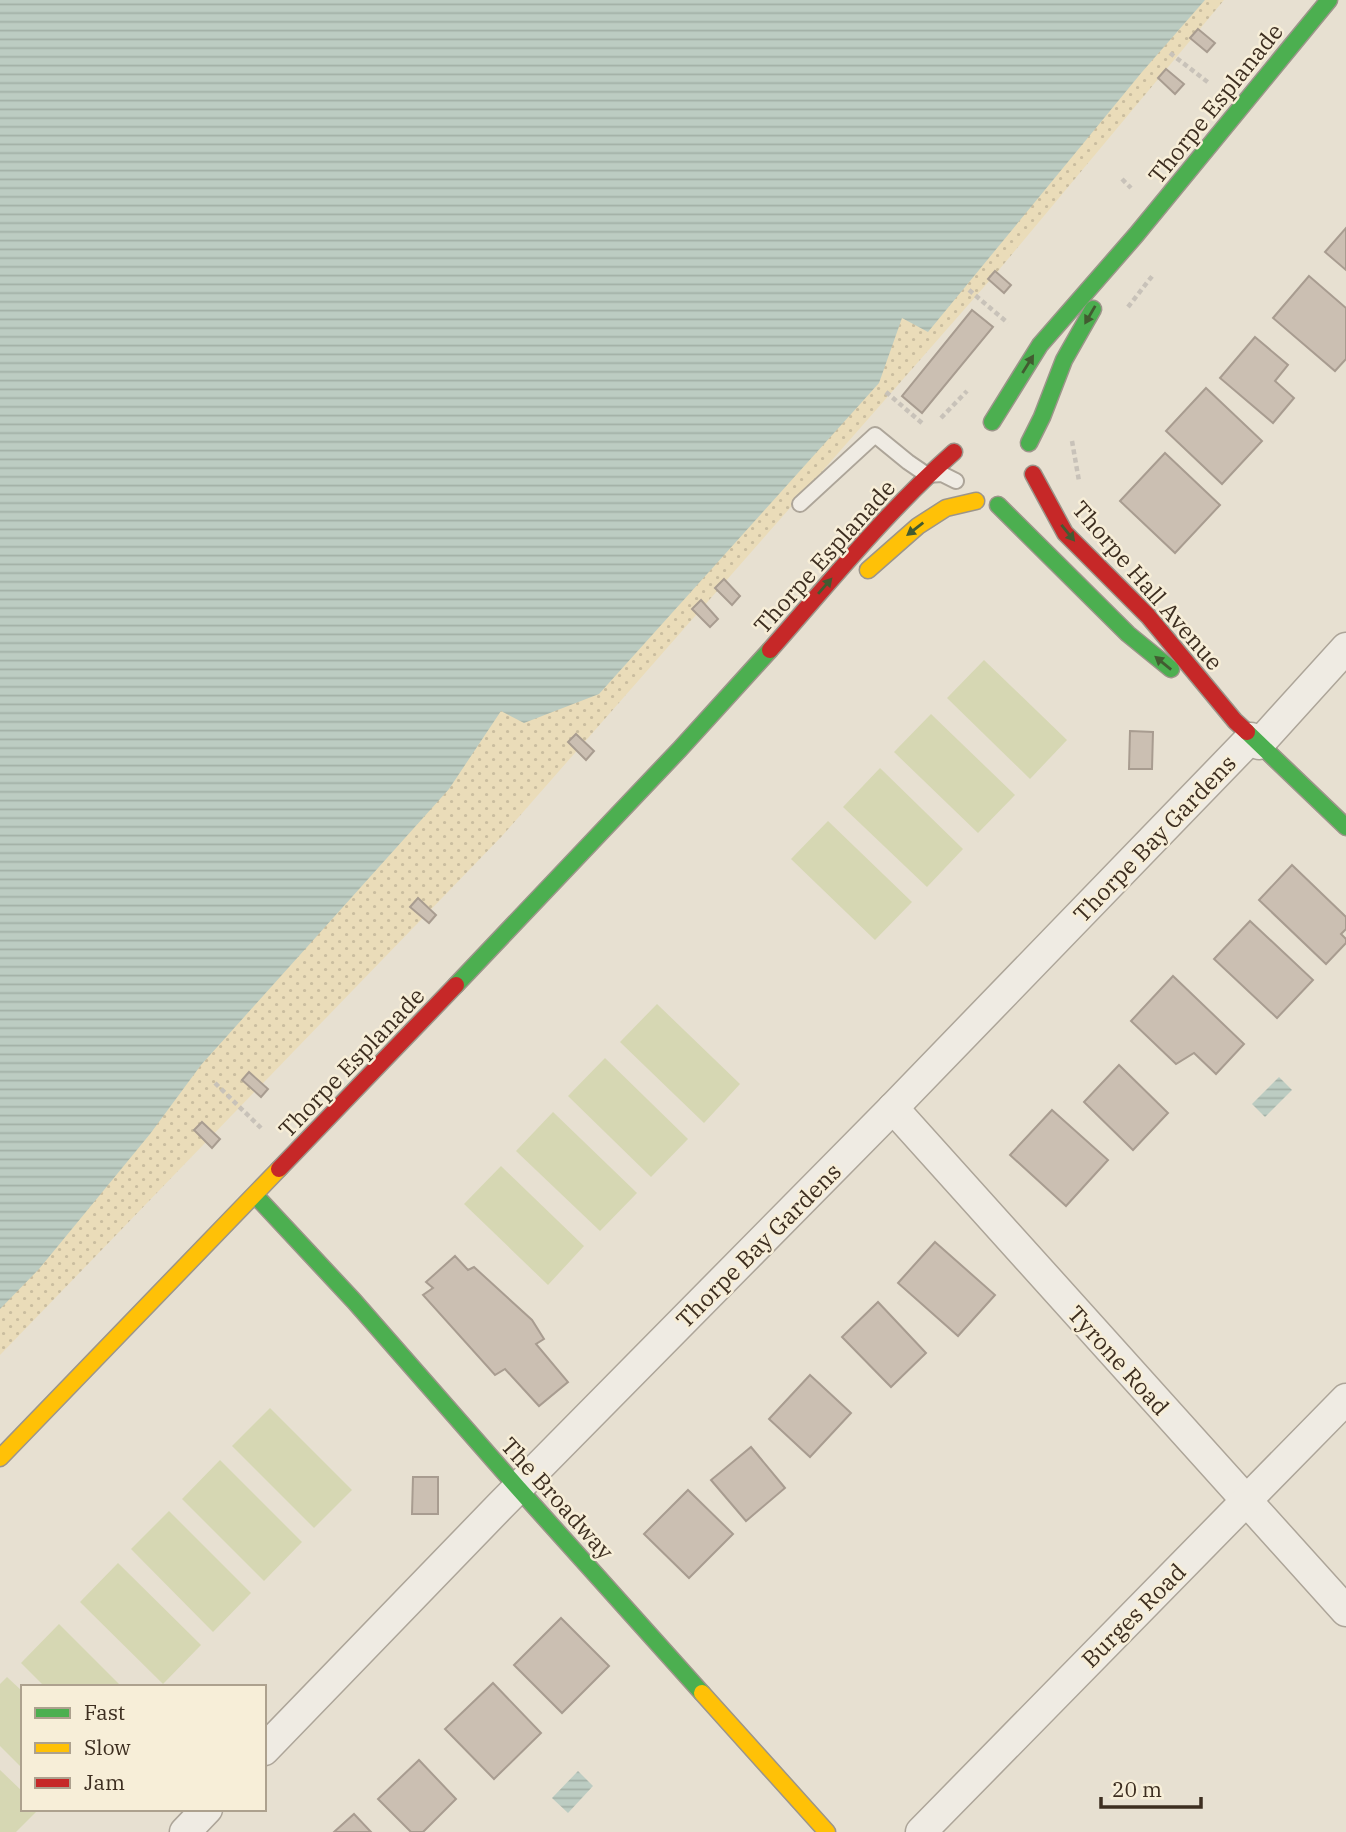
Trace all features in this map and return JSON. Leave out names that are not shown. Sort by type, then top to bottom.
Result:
[{"type":"main road","name":"Thorpe Esplanade","points":[[1015,457],[1040,345],[1136,235],[1329,0]]},
{"type":"main road","name":"Thorpe Esplanade","points":[[856,581],[918,526],[946,508],[976,501],[987,504],[1042,417],[1064,360],[1136,235]]},
{"type":"main road","name":"Thorpe Esplanade","points":[[0,1458],[255,1195],[732,693],[869,536],[957,447],[952,467],[956,481]]},
{"type":"main road","name":"Thorpe Hall Avenue","points":[[1015,457],[1065,533],[1148,616],[1249,734]]},
{"type":"main road","name":"Thorpe Hall Avenue","points":[[1015,457],[1128,634],[1249,734],[1346,828]]},
{"type":"main road","points":[[956,481],[964,493],[976,501]]},
{"type":"main road","name":"Thorpe Esplanade","points":[[732,693],[825,609]]},
{"type":"main road","name":"The Broadway","points":[[255,1195],[354,1301],[827,1832]]},
{"type":"street","name":"Thorpe Bay Gardens","points":[[266,1748],[893,1108],[1249,734],[1346,648]]},
{"type":"street","name":"Tyrone Road","points":[[893,1108],[1346,1611]]},
{"type":"street","name":"Burges Road","points":[[921,1832],[1346,1399]]},
{"type":"street","points":[[185,1832],[205,1811]]},
{"type":"lane","points":[[800,504],[875,435],[928,475],[942,474],[956,481]]},
{"type":"path","points":[[1170,53],[1209,83]]},
{"type":"path","points":[[1122,315],[1155,272]]},
{"type":"path","points":[[969,290],[1008,323]]},
{"type":"path","points":[[886,392],[923,424]]},
{"type":"path","points":[[1070,432],[1081,491]]},
{"type":"path","points":[[215,1083],[261,1128]]},
{"type":"sand","points":[[1066,0],[1224,0],[998,271],[502,836],[0,1355],[0,1140]]},
{"type":"green space","points":[[984,660],[1067,740],[1030,779],[947,698]]},
{"type":"green space","points":[[931,714],[1015,795],[978,833],[894,752]]},
{"type":"green space","points":[[880,768],[963,849],[927,887],[843,807]]},
{"type":"green space","points":[[828,821],[912,902],[875,940],[791,859]]},
{"type":"green space","points":[[657,1004],[740,1084],[704,1123],[620,1042]]},
{"type":"green space","points":[[605,1058],[688,1139],[651,1177],[568,1096]]},
{"type":"green space","points":[[553,1112],[637,1193],[600,1231],[516,1151]]},
{"type":"green space","points":[[501,1166],[584,1246],[548,1285],[464,1204]]},
{"type":"green space","points":[[270,1408],[352,1490],[314,1528],[232,1446]]},
{"type":"green space","points":[[220,1460],[302,1542],[264,1581],[182,1499]]},
{"type":"green space","points":[[169,1511],[251,1593],[213,1632],[131,1549]]},
{"type":"green space","points":[[118,1563],[201,1645],[163,1684],[80,1602]]},
{"type":"green space","points":[[59,1624],[120,1685],[43,1685],[21,1663]]},
{"type":"green space","points":[[7,1677],[21,1690],[21,1767],[0,1746],[0,1684]]},
{"type":"green space","points":[[0,1770],[21,1790],[21,1811],[37,1811],[16,1832],[0,1832]]},
{"type":"shaded area","points":[[0,0],[1205,0],[1142,72],[928,332],[902,318],[879,383],[599,694],[524,723],[501,711],[449,789],[201,1065],[150,1134],[39,1269],[0,1309]]},
{"type":"shaded area","points":[[1279,1077],[1292,1090],[1265,1117],[1252,1104]]},
{"type":"shaded area","points":[[578,1771],[593,1786],[568,1813],[552,1798]]},
{"type":"building","points":[[1198,29],[1215,43],[1207,52],[1190,38]]},
{"type":"building","points":[[1166,69],[1184,84],[1175,94],[1158,78]]},
{"type":"building","points":[[1346,228],[1346,270],[1325,252]]},
{"type":"building","points":[[995,271],[1011,285],[1004,293],[988,279]]},
{"type":"building","points":[[1309,276],[1346,308],[1346,359],[1335,371],[1273,318]]},
{"type":"building","points":[[972,310],[993,327],[922,413],[902,396]]},
{"type":"building","points":[[1255,337],[1288,365],[1275,381],[1294,398],[1273,423],[1220,378]]},
{"type":"building","points":[[1206,388],[1262,441],[1222,484],[1166,431]]},
{"type":"building","points":[[1165,453],[1220,505],[1175,553],[1120,501]]},
{"type":"building","points":[[724,579],[740,596],[732,605],[715,588]]},
{"type":"building","points":[[701,600],[718,619],[710,627],[692,609]]},
{"type":"building","points":[[1130,731],[1153,732],[1152,769],[1129,769]]},
{"type":"building","points":[[576,734],[594,751],[586,760],[568,742]]},
{"type":"building","points":[[1292,865],[1346,917],[1346,929],[1341,934],[1346,943],[1326,964],[1259,900]]},
{"type":"building","points":[[418,898],[436,915],[429,923],[410,907]]},
{"type":"building","points":[[1250,921],[1313,980],[1277,1018],[1214,959]]},
{"type":"building","points":[[1173,976],[1244,1044],[1216,1074],[1194,1053],[1176,1064],[1131,1021]]},
{"type":"building","points":[[1119,1065],[1168,1113],[1133,1150],[1084,1102]]},
{"type":"building","points":[[249,1072],[268,1089],[261,1097],[242,1080]]},
{"type":"building","points":[[1052,1110],[1108,1160],[1066,1206],[1010,1155]]},
{"type":"building","points":[[202,1122],[220,1139],[212,1148],[194,1130]]},
{"type":"building","points":[[935,1242],[995,1295],[958,1336],[898,1283]]},
{"type":"building","points":[[455,1256],[468,1270],[474,1267],[532,1320],[544,1339],[536,1344],[568,1382],[539,1406],[505,1369],[495,1375],[423,1295],[433,1288],[426,1282]]},
{"type":"building","points":[[878,1302],[926,1353],[891,1387],[842,1337]]},
{"type":"building","points":[[810,1375],[851,1413],[810,1457],[769,1419]]},
{"type":"building","points":[[751,1447],[785,1488],[746,1521],[711,1480]]},
{"type":"building","points":[[413,1477],[438,1477],[438,1514],[412,1514]]},
{"type":"building","points":[[688,1490],[733,1534],[689,1578],[644,1534]]},
{"type":"building","points":[[561,1618],[609,1666],[562,1713],[514,1665]]},
{"type":"building","points":[[493,1683],[541,1733],[494,1779],[445,1729]]},
{"type":"building","points":[[419,1760],[456,1799],[423,1832],[411,1832],[378,1799]]},
{"type":"building","points":[[354,1814],[371,1832],[334,1832]]},
{"type":"traffic: fast","points":[[992,422],[1040,345],[1136,235],[1329,0]]},
{"type":"traffic: fast","points":[[1029,443],[1064,360],[1093,309]]},
{"type":"traffic: fast","points":[[998,505],[1128,634],[1171,669]]},
{"type":"traffic: fast","points":[[456,985],[770,650]]},
{"type":"traffic: fast","points":[[1247,732],[1346,827]]},
{"type":"traffic: fast","points":[[255,1195],[354,1301],[702,1693]]},
{"type":"traffic: slow","points":[[868,570],[918,526],[946,508],[976,501]]},
{"type":"traffic: slow","points":[[0,1458],[279,1169]]},
{"type":"traffic: slow","points":[[702,1693],[827,1832]]},
{"type":"traffic: jam","points":[[770,650],[882,523],[954,452]]},
{"type":"traffic: jam","points":[[1033,474],[1065,533],[1148,616],[1247,732]]},
{"type":"traffic: jam","points":[[279,1169],[456,985]]}]
